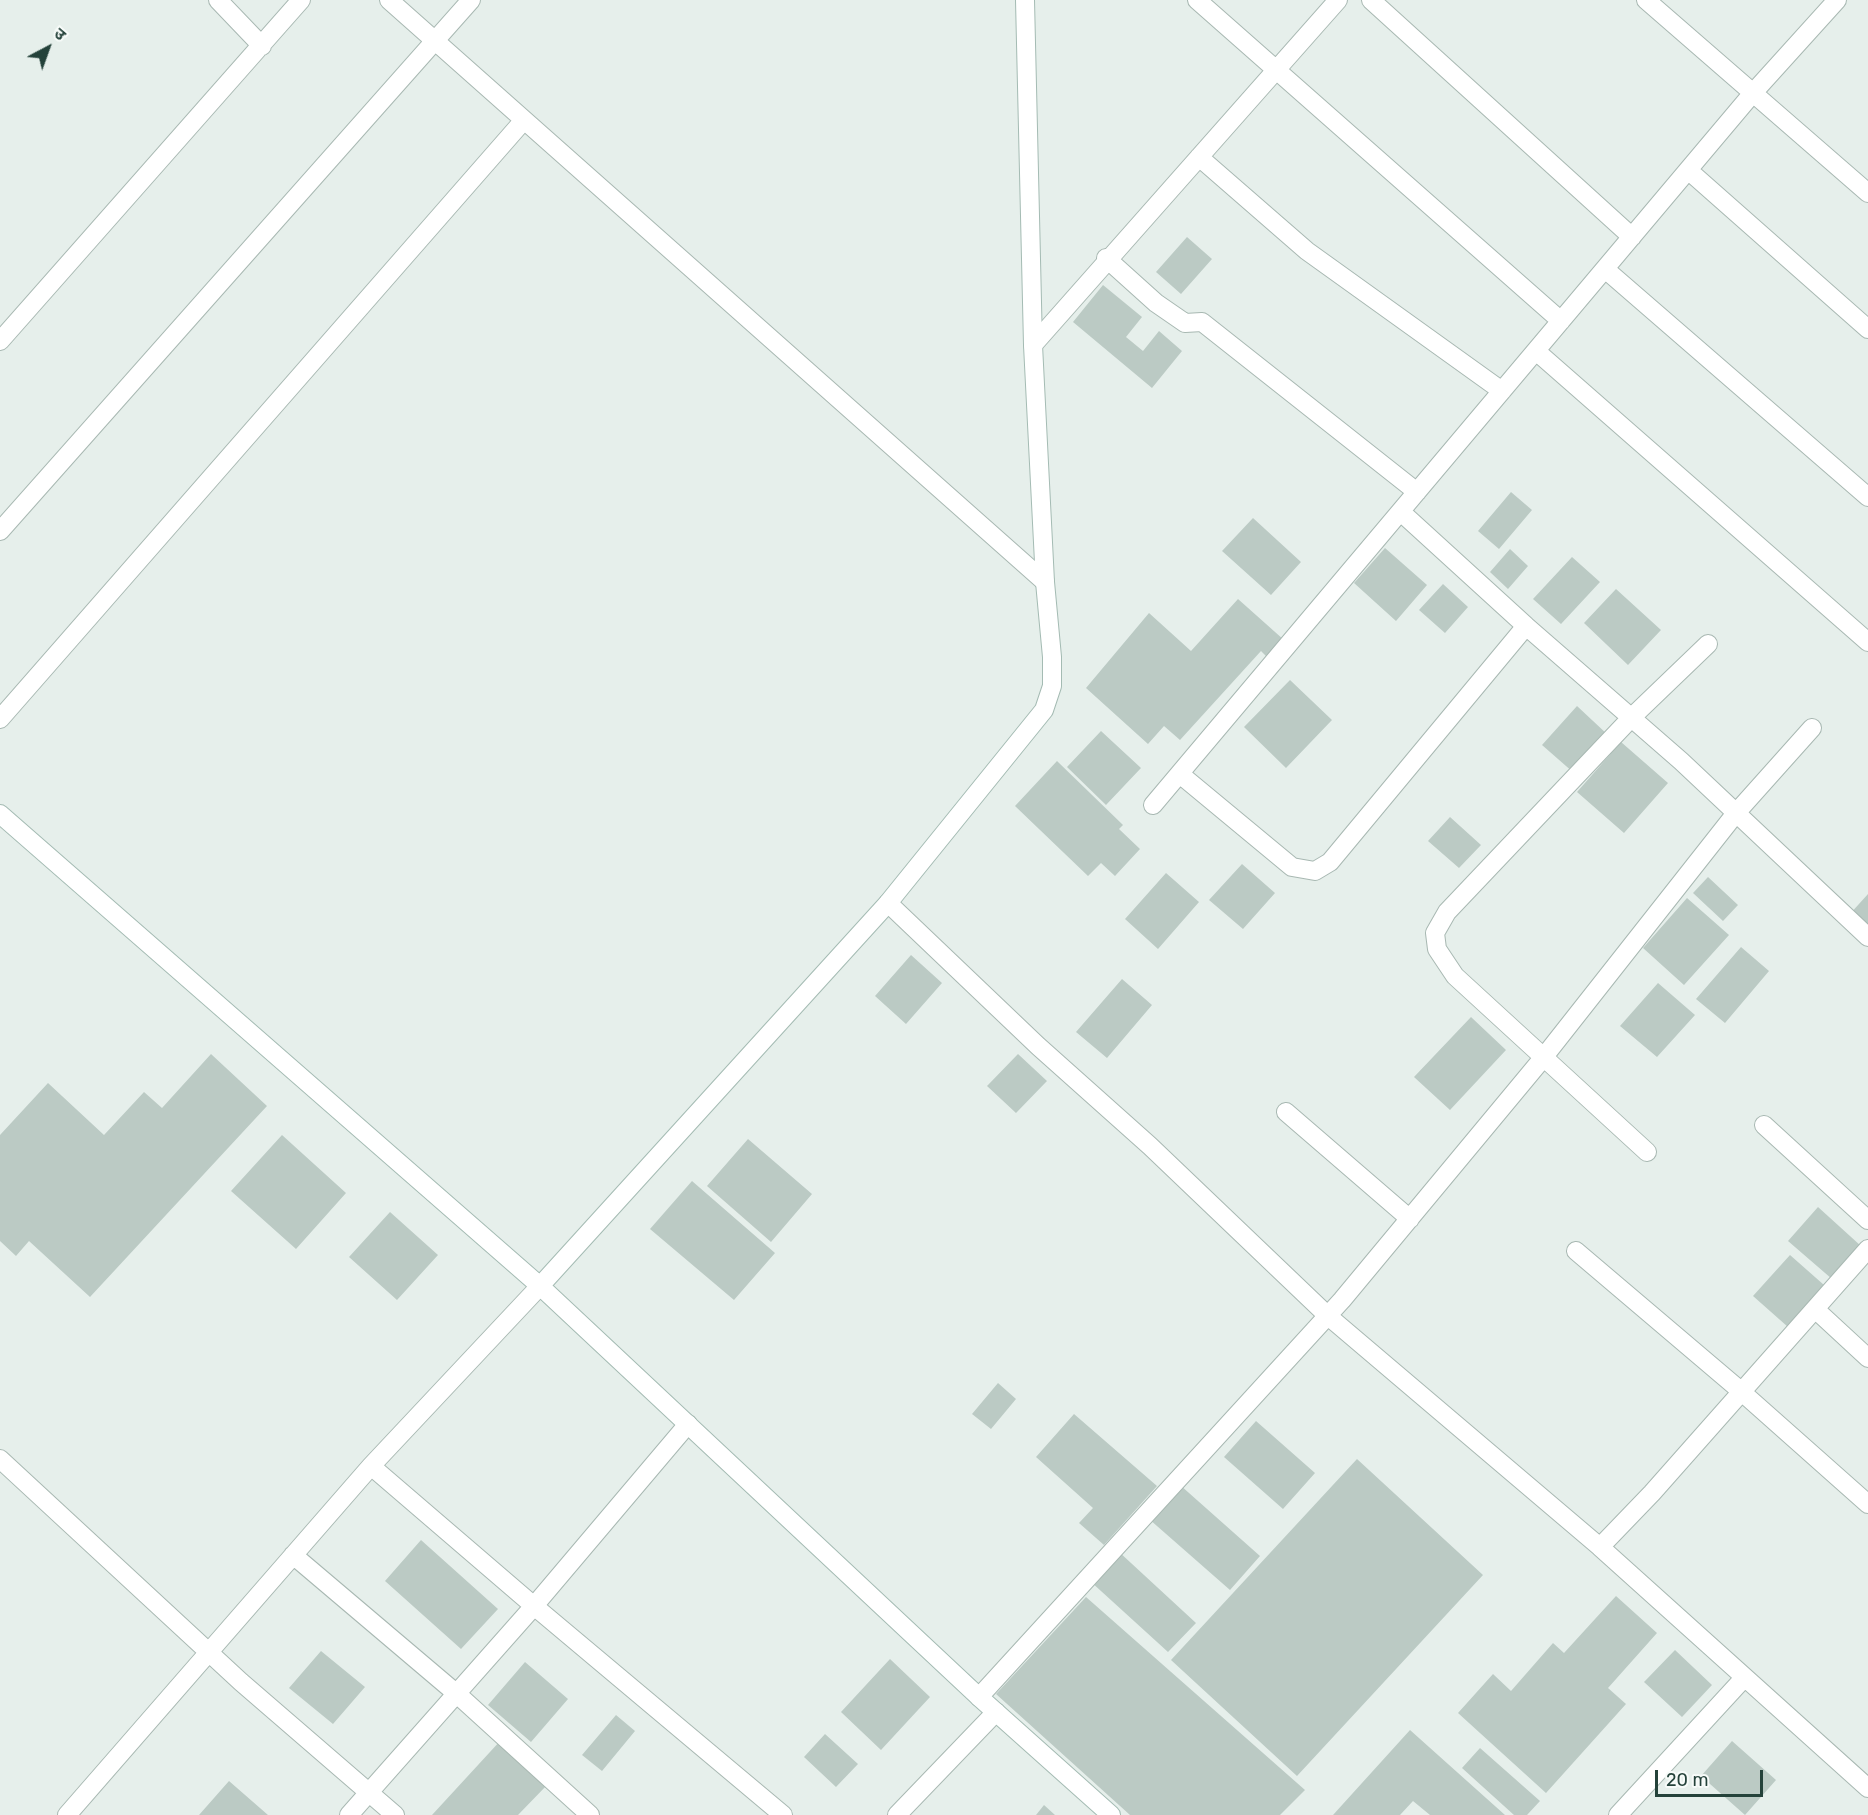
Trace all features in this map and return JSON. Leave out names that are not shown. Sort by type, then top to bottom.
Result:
[{"type":"street","points":[[218,0],[262,46]]},
{"type":"street","points":[[0,340],[301,0]]},
{"type":"street","points":[[388,0],[1045,582]]},
{"type":"street","points":[[0,531],[471,0]]},
{"type":"street","points":[[67,1815],[371,1466],[540,1286],[888,903],[1044,710],[1052,686],[1033,345],[1025,0]]},
{"type":"street","points":[[1197,0],[1561,321]]},
{"type":"street","points":[[1033,345],[1106,258],[1338,0]]},
{"type":"street","points":[[1371,0],[1632,237]]},
{"type":"street","points":[[1646,0],[1868,193]]},
{"type":"street","points":[[1153,805],[1181,775],[1752,94],[1837,0]]},
{"type":"street","points":[[0,719],[524,120]]},
{"type":"street","points":[[1199,157],[1307,251],[1502,391]]},
{"type":"street","points":[[1688,170],[1868,329]]},
{"type":"street","points":[[1106,258],[1156,303],[1185,323],[1202,322],[1417,492]]},
{"type":"street","points":[[1605,269],[1868,497]]},
{"type":"street","points":[[1536,351],[1868,642]]},
{"type":"street","points":[[1401,512],[1526,626],[1632,717],[1868,937]]},
{"type":"street","points":[[1181,775],[1292,867],[1315,871],[1330,862],[1526,626]]},
{"type":"street","points":[[1647,1152],[1455,976],[1437,949],[1436,933],[1447,912],[1632,717],[1708,644]]},
{"type":"street","points":[[979,1697],[1328,1316],[1410,1220],[1542,1058],[1736,813],[1812,728]]},
{"type":"street","points":[[0,814],[540,1286],[979,1697],[1111,1815]]},
{"type":"street","points":[[888,903],[1038,1046],[1150,1146],[1328,1316],[1600,1547],[1868,1788]]},
{"type":"street","points":[[1286,1112],[1410,1220]]},
{"type":"street","points":[[1764,1125],[1868,1221]]},
{"type":"street","points":[[1600,1547],[1652,1493],[1868,1249]]},
{"type":"street","points":[[1576,1251],[1742,1392],[1868,1504]]},
{"type":"street","points":[[1815,1310],[1868,1358]]},
{"type":"street","points":[[349,1815],[534,1606],[688,1424]]},
{"type":"street","points":[[0,1459],[209,1651],[395,1815]]},
{"type":"street","points":[[371,1466],[783,1815]]},
{"type":"street","points":[[293,1554],[457,1694],[590,1815]]},
{"type":"street","points":[[1618,1815],[1744,1678]]},
{"type":"street","points":[[897,1815],[996,1712]]},
{"type":"building","points":[[1187,237],[1212,259],[1181,294],[1156,272]]},
{"type":"building","points":[[1103,285],[1142,317],[1126,337],[1143,351],[1159,331],[1182,351],[1152,388],[1073,322]]},
{"type":"building","points":[[1511,492],[1532,510],[1499,549],[1478,531]]},
{"type":"building","points":[[1253,518],[1301,562],[1271,595],[1222,551]]},
{"type":"building","points":[[1385,548],[1427,585],[1396,621],[1354,583]]},
{"type":"building","points":[[1510,549],[1528,566],[1508,589],[1490,572]]},
{"type":"building","points":[[1572,557],[1600,582],[1561,624],[1533,599]]},
{"type":"building","points":[[1443,584],[1468,607],[1445,633],[1419,610]]},
{"type":"building","points":[[1616,589],[1661,630],[1628,665],[1584,623]]},
{"type":"building","points":[[1238,599],[1284,640],[1268,658],[1261,651],[1180,740],[1164,726],[1148,744],[1086,688],[1149,613],[1191,651]]},
{"type":"building","points":[[1290,680],[1332,720],[1286,768],[1244,727]]},
{"type":"building","points":[[1577,706],[1608,735],[1574,773],[1542,745]]},
{"type":"building","points":[[1101,731],[1141,768],[1106,805],[1067,767]]},
{"type":"building","points":[[1621,742],[1668,783],[1624,833],[1577,792]]},
{"type":"building","points":[[1057,761],[1123,825],[1119,829],[1140,849],[1115,876],[1101,863],[1088,876],[1015,806]]},
{"type":"building","points":[[1450,817],[1481,845],[1459,868],[1428,841]]},
{"type":"building","points":[[1242,864],[1275,893],[1243,929],[1209,900]]},
{"type":"building","points":[[1166,873],[1199,902],[1158,949],[1125,919]]},
{"type":"building","points":[[1708,877],[1738,905],[1723,921],[1693,893]]},
{"type":"building","points":[[1868,894],[1868,932],[1849,915]]},
{"type":"building","points":[[1687,898],[1729,935],[1684,985],[1643,948]]},
{"type":"building","points":[[1741,947],[1769,971],[1725,1023],[1696,999]]},
{"type":"building","points":[[911,955],[942,983],[906,1024],[875,996]]},
{"type":"building","points":[[1122,979],[1152,1005],[1107,1058],[1076,1032]]},
{"type":"building","points":[[1658,983],[1695,1015],[1657,1057],[1620,1026]]},
{"type":"building","points":[[1471,1017],[1506,1050],[1450,1110],[1414,1077]]},
{"type":"building","points":[[211,1054],[267,1106],[90,1297],[29,1241],[16,1256],[0,1241],[0,1135],[48,1083],[104,1135],[144,1092],[162,1108]]},
{"type":"building","points":[[1018,1054],[1047,1081],[1016,1113],[987,1086]]},
{"type":"building","points":[[282,1135],[346,1193],[296,1249],[231,1191]]},
{"type":"building","points":[[748,1139],[812,1194],[771,1242],[707,1186]]},
{"type":"building","points":[[692,1181],[775,1253],[734,1300],[650,1229]]},
{"type":"building","points":[[1818,1207],[1861,1246],[1832,1279],[1788,1241]]},
{"type":"building","points":[[390,1212],[438,1255],[397,1300],[349,1257]]},
{"type":"building","points":[[1790,1255],[1824,1285],[1788,1327],[1753,1296]]},
{"type":"building","points":[[998,1383],[1016,1399],[991,1429],[972,1414]]},
{"type":"building","points":[[1074,1414],[1157,1486],[1104,1545],[1079,1523],[1093,1508],[1036,1457]]},
{"type":"building","points":[[1256,1421],[1315,1473],[1283,1509],[1224,1457]]},
{"type":"building","points":[[1357,1459],[1483,1575],[1297,1776],[1171,1660]]},
{"type":"building","points":[[1180,1485],[1260,1556],[1230,1590],[1149,1519]]},
{"type":"building","points":[[421,1540],[498,1609],[461,1649],[385,1581]]},
{"type":"building","points":[[1118,1551],[1196,1623],[1168,1652],[1090,1581]]},
{"type":"building","points":[[1616,1596],[1657,1633],[1608,1688],[1626,1704],[1546,1793],[1458,1713],[1493,1674],[1511,1691],[1553,1643],[1564,1653]]},
{"type":"building","points":[[1086,1597],[1305,1790],[1280,1815],[1130,1815],[996,1694]]},
{"type":"building","points":[[1675,1650],[1712,1685],[1682,1717],[1644,1682]]},
{"type":"building","points":[[321,1651],[365,1687],[333,1724],[289,1688]]},
{"type":"building","points":[[890,1659],[930,1697],[881,1750],[841,1712]]},
{"type":"building","points":[[525,1662],[568,1699],[531,1742],[488,1705]]},
{"type":"building","points":[[616,1715],[635,1731],[602,1771],[582,1755]]},
{"type":"building","points":[[1410,1730],[1505,1815],[1430,1815],[1413,1801],[1400,1815],[1333,1815]]},
{"type":"building","points":[[825,1734],[858,1764],[836,1787],[804,1757]]},
{"type":"building","points":[[501,1740],[548,1784],[518,1815],[432,1815]]},
{"type":"building","points":[[1732,1741],[1776,1780],[1745,1815],[1701,1776]]},
{"type":"building","points":[[1480,1748],[1540,1801],[1527,1815],[1514,1815],[1462,1768]]},
{"type":"building","points":[[229,1781],[268,1815],[199,1815]]},
{"type":"building","points":[[1044,1805],[1055,1815],[1036,1815]]}]
